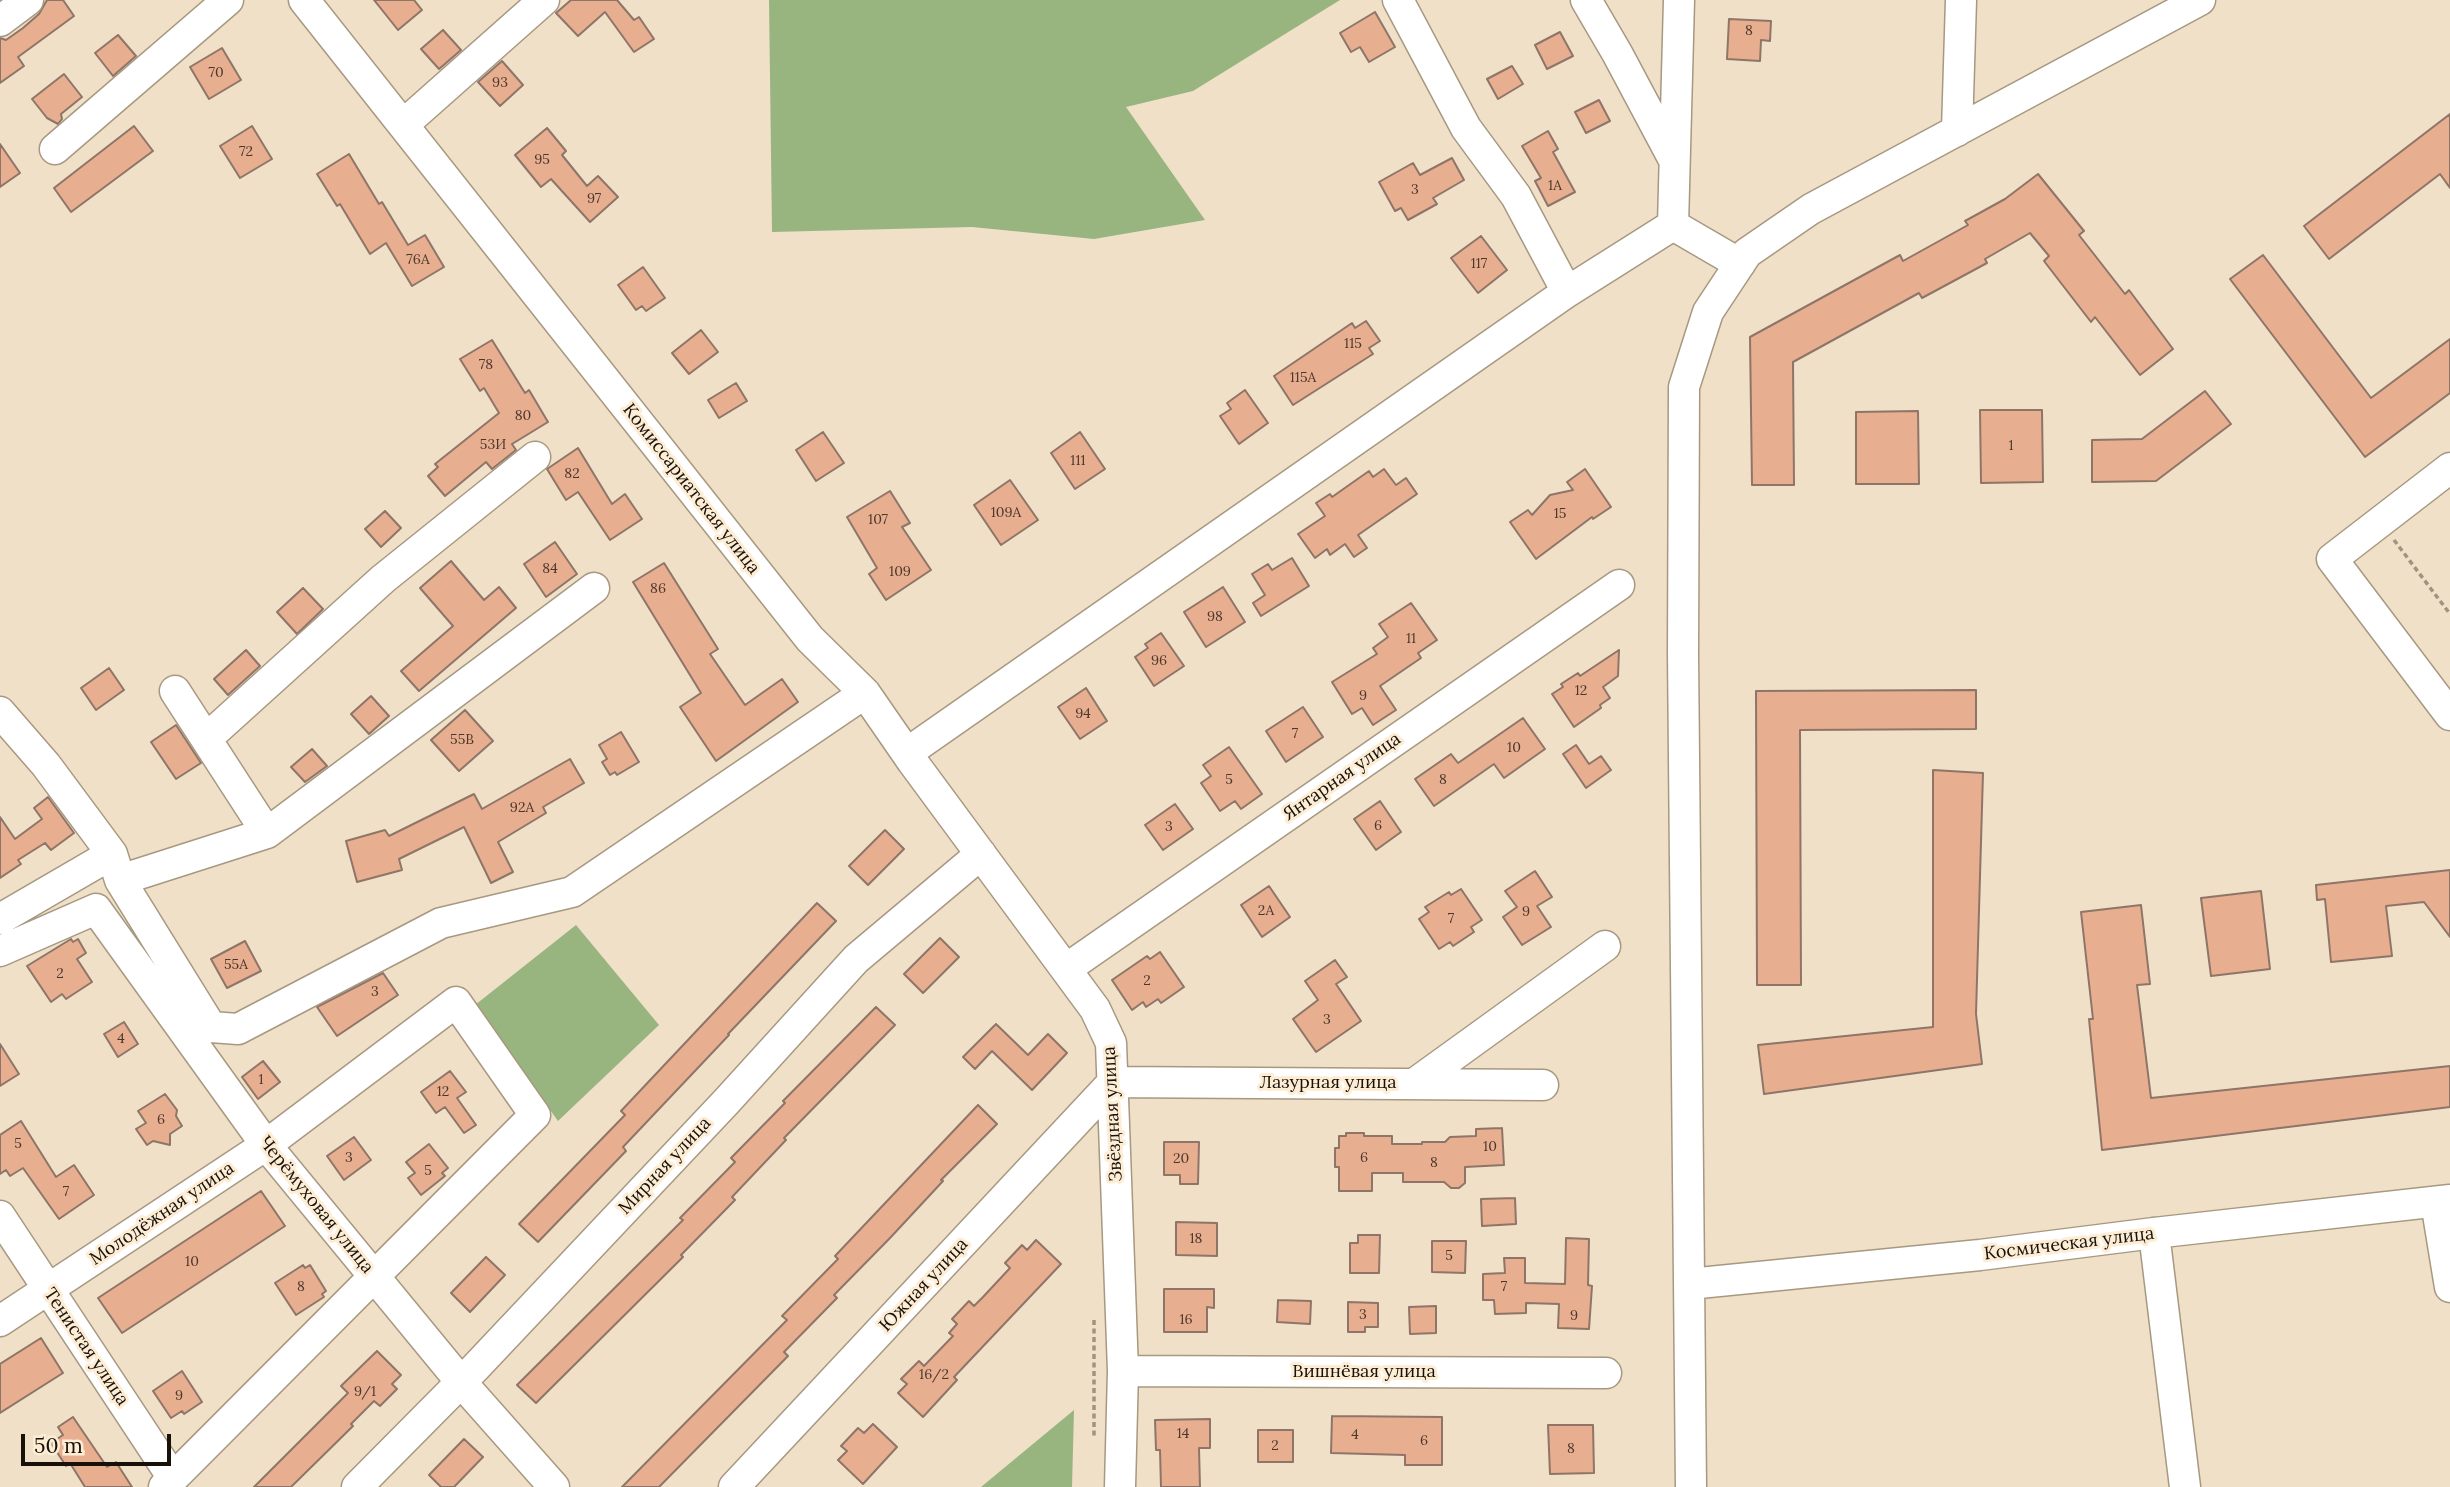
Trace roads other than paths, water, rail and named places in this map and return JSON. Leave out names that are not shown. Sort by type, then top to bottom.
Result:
[{"type":"street","points":[[0,21],[28,0]]},
{"type":"street","points":[[55,149],[228,0]]},
{"type":"street","name":"Комиссариатская улица","points":[[304,0],[810,639],[865,693]]},
{"type":"street","points":[[403,125],[544,0]]},
{"type":"street","points":[[1398,0],[1466,128],[1516,196],[1567,292]]},
{"type":"street","points":[[1586,0],[1674,160]]},
{"type":"street","points":[[1673,225],[1679,0]]},
{"type":"street","points":[[1956,131],[1961,0]]},
{"type":"street","points":[[1691,1487],[1682,654],[1684,387],[1707,312],[1747,253],[1811,209],[2200,0]]},
{"type":"street","points":[[906,753],[1567,292],[1673,225]]},
{"type":"street","points":[[1673,225],[1740,264]]},
{"type":"street","points":[[206,739],[383,579],[535,457]]},
{"type":"street","points":[[2450,468],[2332,559],[2450,715]]},
{"type":"street","name":"Янтарная улица","points":[[1066,969],[1619,585]]},
{"type":"street","points":[[0,919],[116,867],[267,833],[594,588]]},
{"type":"street","points":[[175,691],[267,833]]},
{"type":"street","points":[[5,728],[46,765],[116,867],[211,1027],[238,1029],[441,923],[572,892],[865,693]]},
{"type":"street","name":"Звёздная улица","points":[[865,693],[906,753],[1096,1009],[1111,1043],[1123,1371],[1120,1487]]},
{"type":"street","name":"Мирная улица","points":[[357,1487],[461,1382],[726,1102],[856,959],[982,855]]},
{"type":"street","name":"Черёмуховая улица","points":[[0,951],[96,909],[266,1145],[461,1382],[554,1487]]},
{"type":"street","points":[[1414,1084],[1605,946]]},
{"type":"street","name":"Молодёжная улица","points":[[0,1321],[266,1145],[456,1002],[535,1115],[374,1276]]},
{"type":"street","name":"Лазурная улица","points":[[1113,1082],[1543,1085]]},
{"type":"street","name":"Южная улица","points":[[734,1487],[1113,1082]]},
{"type":"street","points":[[2443,1201],[2450,1287]]},
{"type":"street","name":"Космическая улица","points":[[1689,1284],[1980,1255],[2443,1201]]},
{"type":"street","name":"Тенистая улица","points":[[0,1216],[169,1483]]},
{"type":"street","points":[[2154,1233],[2185,1487]]},
{"type":"street","points":[[169,1483],[374,1276]]},
{"type":"street","name":"Вишнёвая улица","points":[[1123,1371],[1606,1373]]}]
